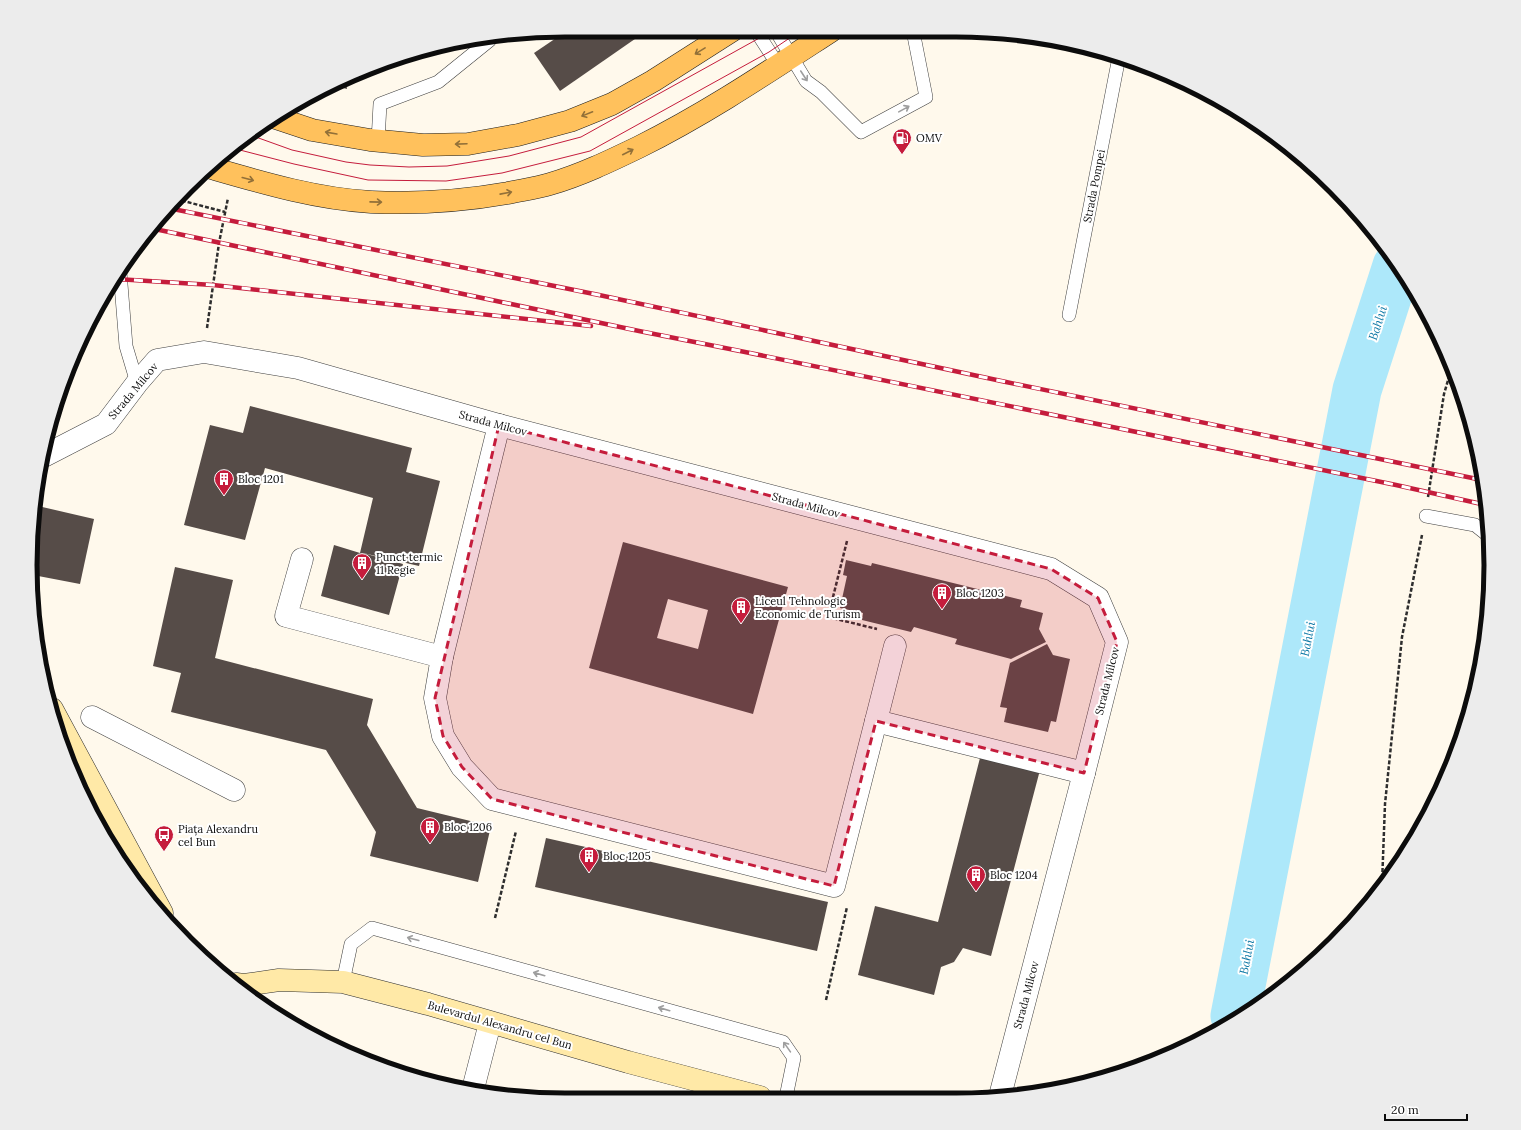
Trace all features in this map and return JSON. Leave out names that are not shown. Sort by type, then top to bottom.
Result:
[{"type":"main road","points":[[282,120],[312,130],[378,141],[423,145],[468,144],[518,135],[570,121],[612,104],[639,89],[722,37]]},
{"type":"main road","points":[[216,169],[252,180],[320,195],[370,202],[420,202],[480,198],[549,185],[602,166],[661,136],[724,100],[785,61],[815,37]]},
{"type":"street","name":"Strada Milcov","points":[[49,453],[106,424],[137,383],[157,360],[204,352],[298,368],[499,425],[1051,569],[1098,598],[1117,642],[1001,1091]]},
{"type":"street","points":[[499,425],[442,657],[434,698],[443,736],[462,767],[492,799],[834,886],[895,646]]},
{"type":"street","points":[[302,559],[286,616],[442,657]]},
{"type":"street","points":[[92,717],[234,790]]},
{"type":"street","points":[[876,721],[1084,773]]},
{"type":"street","points":[[64,731],[150,891]]},
{"type":"street","name":"Bulevardul Alexandru cel Bun","points":[[245,985],[279,980],[343,982],[428,1004],[490,1023],[745,1093]]},
{"type":"street","points":[[474,1085],[490,1023]]},
{"type":"lane","points":[[763,37],[785,61],[806,81],[821,92],[861,132],[926,97],[914,37]]},
{"type":"lane","points":[[778,37],[785,61]]},
{"type":"lane","points":[[378,141],[380,104],[438,82],[486,44]]},
{"type":"lane","name":"Strada Pompei","points":[[1069,315],[1118,63]]},
{"type":"lane","points":[[121,281],[126,346],[137,383]]},
{"type":"lane","points":[[1426,516],[1475,525],[1483,531]]},
{"type":"lane","points":[[343,982],[351,944],[372,928],[783,1042],[794,1058],[787,1093]]},
{"type":"path","points":[[204,352],[219,243],[229,197]]},
{"type":"path","points":[[183,201],[225,212]]},
{"type":"path","points":[[1382,876],[1385,804],[1402,636],[1426,516],[1444,394],[1449,377]]},
{"type":"path","points":[[853,517],[828,617],[897,635],[895,646]]},
{"type":"path","points":[[495,918],[522,806]]},
{"type":"path","points":[[826,1000],[851,890],[834,886]]},
{"type":"highlighted area","points":[[499,425],[1051,569],[1098,598],[1117,642],[1084,773],[876,721],[834,886],[492,799],[462,767],[443,736],[435,698]]},
{"type":"building","points":[[557,37],[638,37],[560,91],[534,53]]},
{"type":"building","points":[[346,84],[347,89],[340,87]]},
{"type":"building","points":[[250,406],[412,448],[406,472],[440,481],[419,566],[363,553],[403,564],[389,615],[321,596],[334,545],[360,553],[373,498],[265,468],[245,540],[184,525],[210,425],[243,433]]},
{"type":"building","points":[[41,507],[94,519],[80,584],[37,576],[38,530]]},
{"type":"building","name":"Liceul Tehnologic Economic de Turism","points":[[623,542],[788,587],[753,714],[589,668]],"holes":[[[668,599],[708,610],[698,649],[657,638]]]},
{"type":"building","name":"Bloc 1203","points":[[846,560],[871,566],[872,563],[1022,600],[1020,607],[1043,613],[1039,629],[1046,642],[1011,659],[955,644],[957,639],[914,627],[911,632],[862,620],[863,613],[840,608],[847,576],[843,575]]},
{"type":"building","points":[[175,567],[233,580],[215,658],[373,699],[367,725],[417,808],[491,826],[478,882],[370,856],[376,832],[326,750],[171,712],[181,673],[153,666]]},
{"type":"building","points":[[1047,644],[1053,655],[1070,659],[1056,722],[1051,721],[1048,732],[1004,722],[1007,708],[1000,707],[1010,663]]},
{"type":"building","points":[[981,754],[1040,770],[991,956],[963,948],[954,962],[941,967],[934,995],[858,975],[875,906],[938,922]]},
{"type":"building","points":[[546,838],[828,902],[817,951],[535,887]]},
{"type":"waterway","name":"Bahlui","points":[[1236,1012],[1357,390],[1395,272]]},
{"type":"tram line","points":[[256,137],[292,150],[346,162],[370,165],[409,167],[447,166],[509,156],[581,137],[761,37]]},
{"type":"tram line","points":[[239,150],[294,164],[368,180],[446,181],[502,173],[590,151],[769,52],[791,37]]},
{"type":"railway","points":[[175,209],[599,295],[1006,382],[1476,479]]},
{"type":"railway","points":[[158,230],[639,331],[1396,485],[1480,504]]},
{"type":"railway","points":[[121,279],[213,285],[591,326]]},
{"type":"place","name":"OMV","points":[[902,155]]},
{"type":"place","name":"Bloc 1201","points":[[224,496]]},
{"type":"place","name":"Punct termic 11 Regie","points":[[362,580]]},
{"type":"place","name":"Bloc 1203","points":[[942,610]]},
{"type":"place","name":"Liceul Tehnologic Economic de Turism","points":[[741,624]]},
{"type":"place","name":"Bloc 1206","points":[[430,844]]},
{"type":"place","name":"Piața Alexandru cel Bun","points":[[164,852]]},
{"type":"place","name":"Bloc 1205","points":[[589,873]]},
{"type":"place","name":"Bloc 1204","points":[[976,892]]}]
